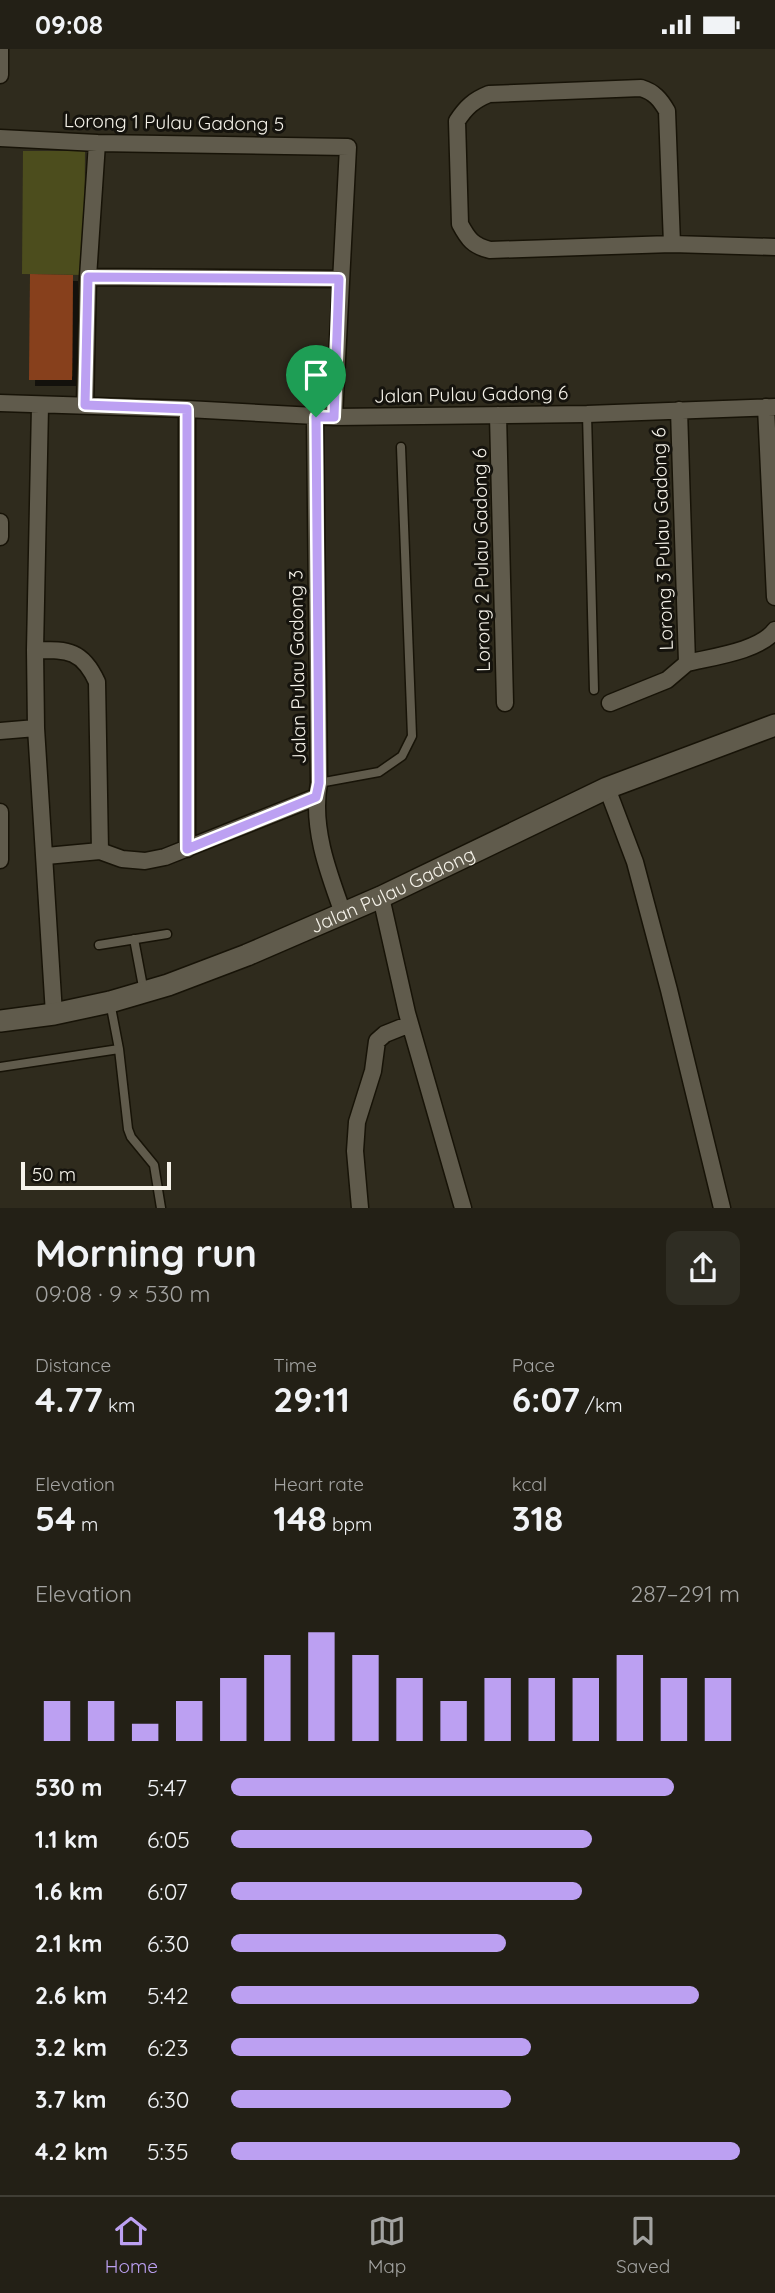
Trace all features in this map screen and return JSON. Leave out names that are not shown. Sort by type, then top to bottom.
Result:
[{"type":"main road","name":"Jalan Pulau Gadong","points":[[0,1021],[54,1014],[110,1002],[247,955],[381,897],[607,787],[775,725]]},
{"type":"street","points":[[0,49],[0,75]]},
{"type":"street","points":[[672,244],[667,111],[661,100],[651,91],[641,88],[489,94],[475,100],[457,121],[460,224],[467,239],[477,247],[490,250],[672,244],[775,247]]},
{"type":"street","name":"Lorong 1 Pulau Gadong 5","points":[[0,138],[97,143],[348,147],[339,279]]},
{"type":"street","points":[[85,405],[88,277],[97,143]]},
{"type":"street","points":[[88,277],[339,279],[334,417]]},
{"type":"street","name":"Jalan Pulau Gadong 6","points":[[0,404],[187,409],[316,417],[587,414],[771,407]]},
{"type":"street","points":[[40,406],[36,728],[54,1014]]},
{"type":"street","points":[[771,407],[775,597]]},
{"type":"street","points":[[187,409],[187,849]]},
{"type":"street","name":"Lorong 3 Pulau Gadong 6","points":[[610,703],[667,680],[687,663],[679,410]]},
{"type":"street","name":"Lorong 2 Pulau Gadong 6","points":[[498,415],[505,703]]},
{"type":"street","name":"Jalan Pulau Gadong 3","points":[[316,417],[318,828],[343,913]]},
{"type":"street","points":[[0,522],[0,537]]},
{"type":"street","points":[[687,663],[751,646],[770,636],[775,629]]},
{"type":"street","points":[[35,650],[66,650],[81,657],[91,668],[97,682],[100,851]]},
{"type":"street","points":[[0,731],[36,728]]},
{"type":"street","points":[[607,787],[635,862],[722,1208]]},
{"type":"street","points":[[46,856],[100,851],[122,859],[145,861],[187,849],[318,790]]},
{"type":"street","points":[[0,812],[1,859]]},
{"type":"street","points":[[381,897],[410,1024],[463,1208]]},
{"type":"street","points":[[360,1208],[355,1151],[357,1122],[373,1071],[377,1041],[385,1034],[410,1024]]},
{"type":"lane","points":[[587,414],[594,690]]},
{"type":"lane","points":[[318,790],[379,772],[402,755],[412,736],[401,447]]},
{"type":"lane","points":[[99,945],[167,934]]},
{"type":"lane","points":[[134,939],[144,992]]},
{"type":"lane","points":[[110,1002],[119,1049],[128,1129],[131,1137],[154,1165],[161,1208]]},
{"type":"lane","points":[[0,1067],[119,1049]]},
{"type":"shaded area","points":[[23,151],[85,151],[84,275],[22,274]]},
{"type":"building","points":[[30,274],[73,275],[72,380],[29,380]]},
{"type":"route","points":[[88,277],[339,279],[334,417],[316,417],[319,783],[316,797],[187,849],[187,409],[85,405],[88,277]]}]
